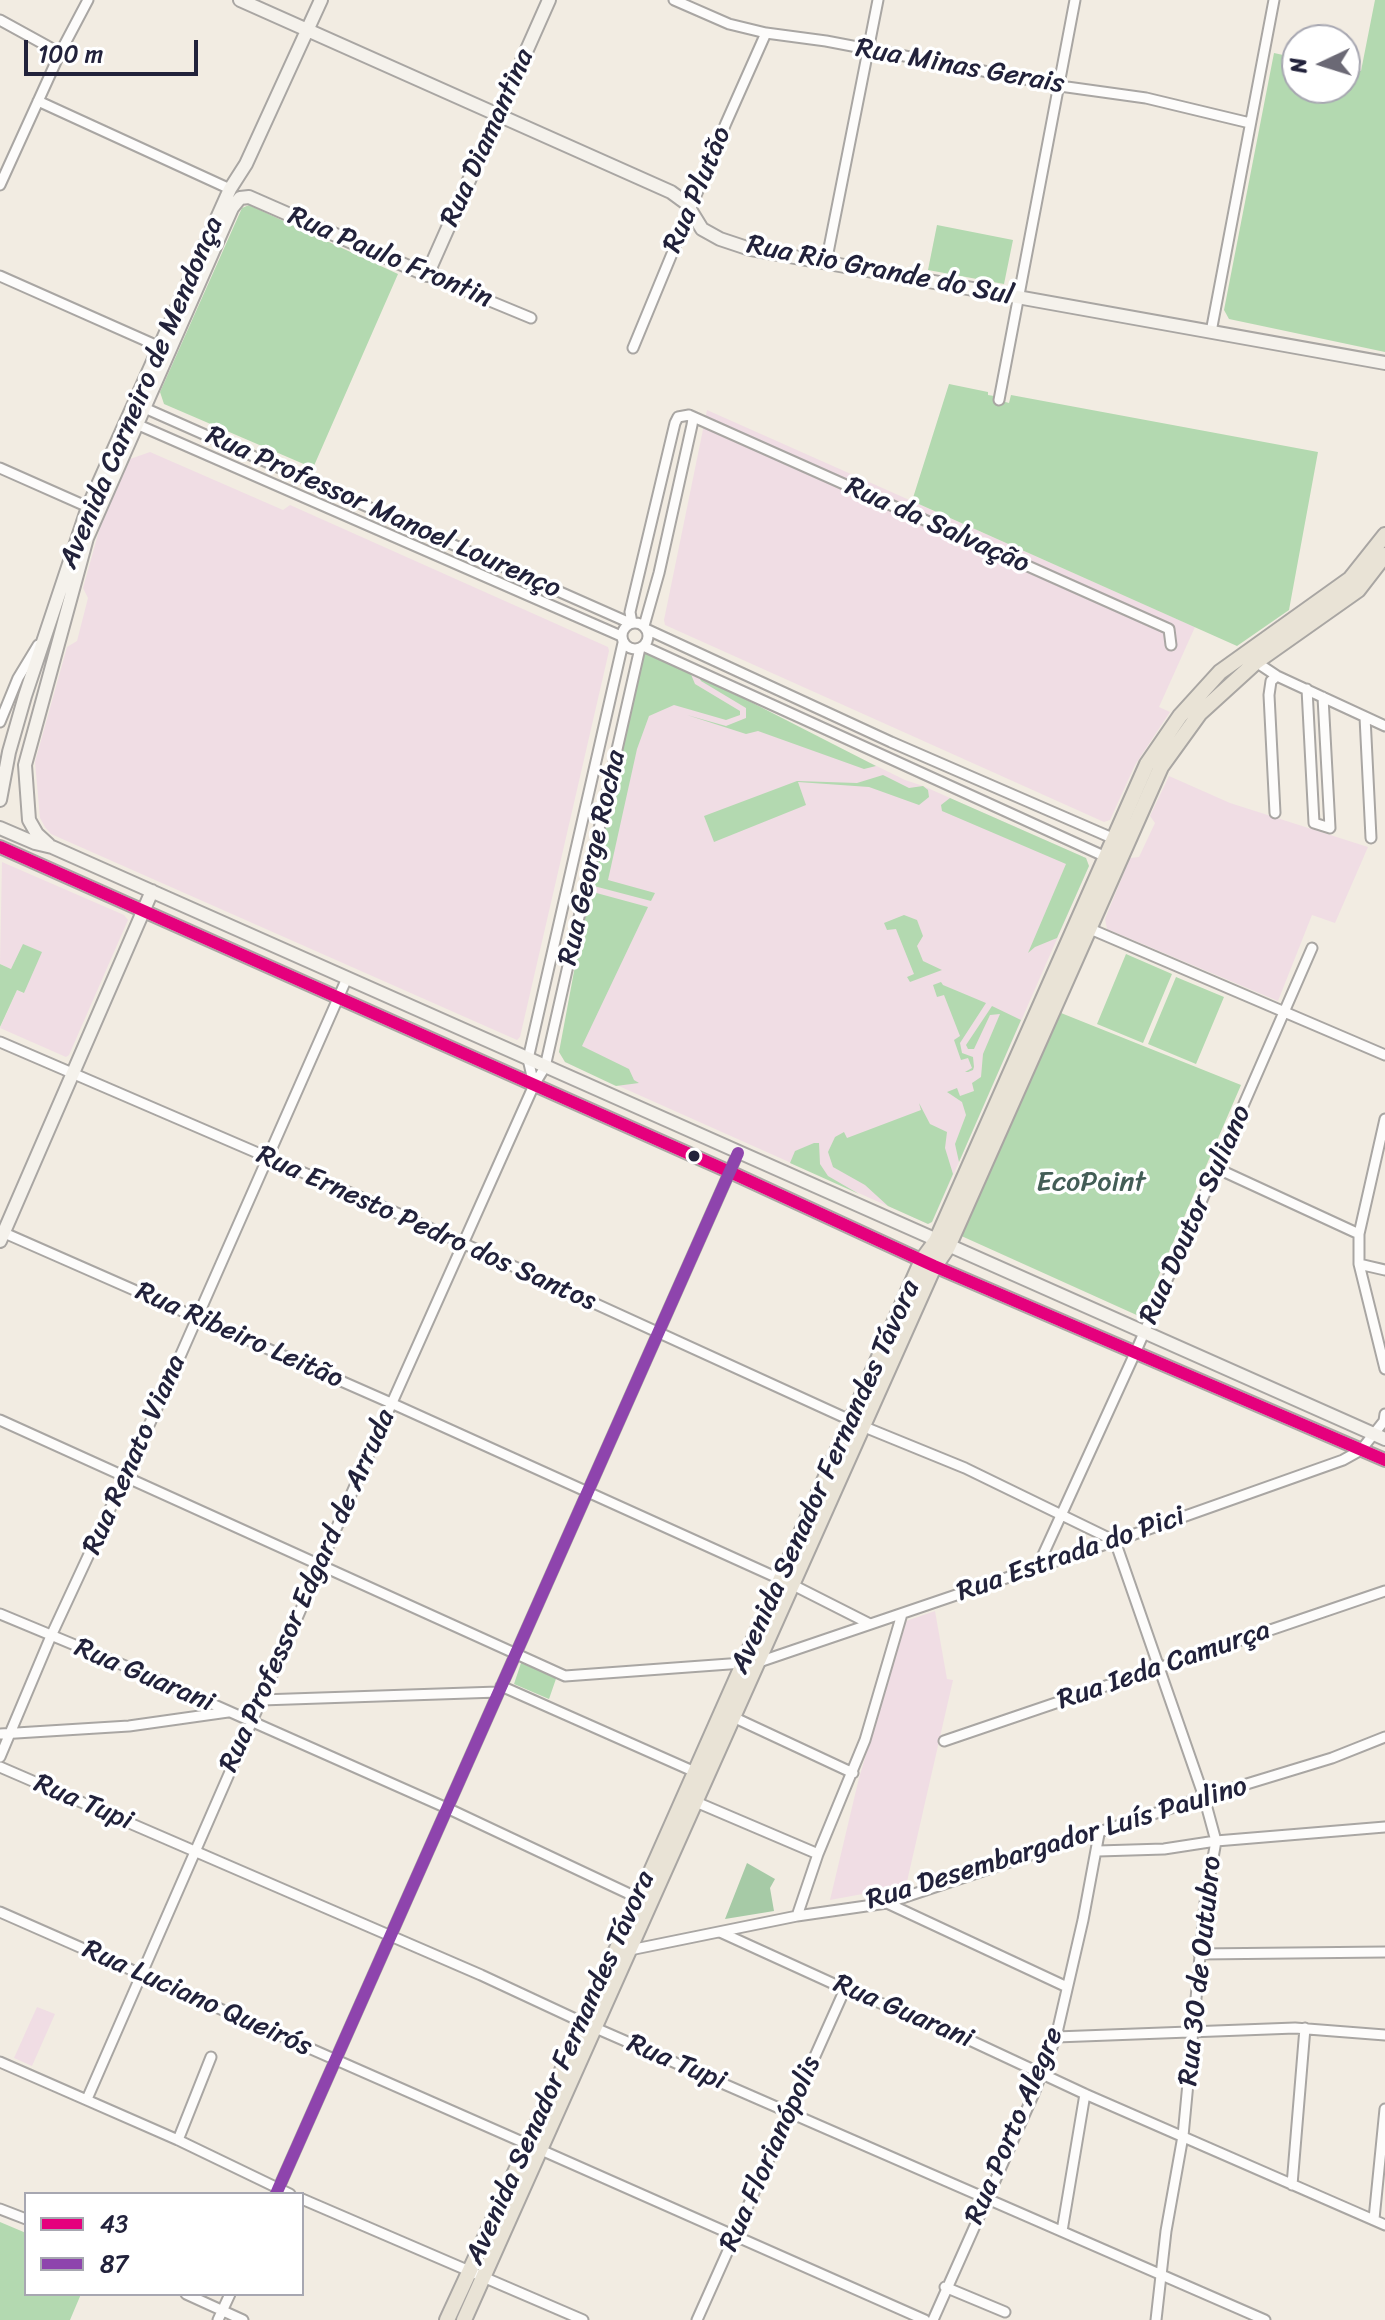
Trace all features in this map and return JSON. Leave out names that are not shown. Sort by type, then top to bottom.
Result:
[{"type":"main road","name":"Avenida Senador Fernandes Távora","points":[[590,2025],[638,1898],[743,1663],[786,1582],[928,1263],[942,1244],[1088,928],[1147,764],[1180,716],[1220,672],[1350,579],[1385,535]]},
{"type":"main road","name":"Avenida Senador Fernandes Távora","points":[[942,1244],[1106,857],[1120,841],[1161,767],[1200,713],[1256,662],[1358,590],[1385,555]]},
{"type":"main road","name":"Avenida Senador Fernandes Távora","points":[[447,2320],[476,2273],[590,2025],[630,1950],[759,1662],[786,1582]]},
{"type":"main road","name":"Avenida Senador Fernandes Távora","points":[[464,2320],[476,2273]]},
{"type":"street","points":[[1,181],[88,0]]},
{"type":"street","name":"Rua Rio Grande do Sul","points":[[240,0],[671,192],[691,210],[702,229],[750,249],[1385,363]]},
{"type":"street","name":"Avenida Carneiro de Mendonça","points":[[139,406],[160,347],[230,189],[246,164],[321,0]]},
{"type":"street","name":"Rua Diamantina","points":[[427,275],[549,0]]},
{"type":"street","name":"Rua Minas Gerais","points":[[674,0],[729,24],[766,33],[1146,98],[1250,123]]},
{"type":"street","points":[[826,263],[878,0]]},
{"type":"street","points":[[999,400],[1075,0]]},
{"type":"street","points":[[1211,332],[1274,0]]},
{"type":"street","points":[[0,20],[60,53]]},
{"type":"street","name":"Rua Plutão","points":[[633,348],[766,33]]},
{"type":"street","points":[[38,101],[230,189]]},
{"type":"street","points":[[246,164],[245,184],[249,197]]},
{"type":"street","name":"Avenida Carneiro de Mendonça","points":[[52,847],[37,834],[29,820],[25,765],[87,538],[139,406],[232,208],[240,198],[249,197]]},
{"type":"street","name":"Rua Paulo Frontin","points":[[249,197],[531,318]]},
{"type":"street","points":[[0,276],[160,347]]},
{"type":"street","name":"Rua Professor Manoel Lourenço","points":[[139,406],[631,623]]},
{"type":"street","points":[[631,623],[630,612],[675,423],[680,416],[689,415],[693,419],[692,425],[645,628],[647,640],[642,647]]},
{"type":"street","name":"Rua da Salvação","points":[[689,415],[1169,629],[1171,645]]},
{"type":"street","name":"Avenida Carneiro de Mendonça","points":[[0,800],[9,752],[44,635],[88,507],[132,422]]},
{"type":"street","name":"Rua Professor Manoel Lourenço","points":[[132,422],[622,639]]},
{"type":"street","points":[[0,468],[88,507]]},
{"type":"street","points":[[631,623],[1120,841]]},
{"type":"street","points":[[631,623],[624,628],[622,639],[629,648],[642,647],[1106,857]]},
{"type":"street","points":[[0,722],[18,678],[44,635]]},
{"type":"street","name":"Rua George Rocha","points":[[528,1059],[622,639]]},
{"type":"street","name":"Rua George Rocha","points":[[545,1067],[642,647]]},
{"type":"street","points":[[1256,662],[1277,676],[1385,726]]},
{"type":"street","points":[[1275,813],[1269,688],[1277,676]]},
{"type":"street","points":[[1307,689],[1314,823],[1330,828],[1323,697]]},
{"type":"street","points":[[1365,717],[1371,838]]},
{"type":"street","points":[[1311,763],[1327,767]]},
{"type":"street","points":[[942,782],[949,767]]},
{"type":"street","points":[[0,828],[152,891],[1379,1436]]},
{"type":"street","points":[[0,847],[928,1263],[1385,1460]]},
{"type":"street","points":[[1,1235],[152,891]]},
{"type":"street","points":[[1088,928],[1385,1055]]},
{"type":"street","name":"Rua Doutor Suliano","points":[[1037,1568],[1136,1351],[1312,948]]},
{"type":"street","points":[[298,980],[306,960]]},
{"type":"street","name":"Rua Renato Viana","points":[[0,1757],[6,1734],[125,1479],[347,978]]},
{"type":"street","points":[[368,1011],[377,991]]},
{"type":"street","name":"Rua Ernesto Pedro dos Santos","points":[[0,1042],[463,1243],[856,1423],[965,1468],[1115,1541]]},
{"type":"street","points":[[528,1059],[534,1085]]},
{"type":"street","name":"Rua Professor Edgard de Arruda","points":[[87,2099],[391,1403],[534,1085],[545,1067]]},
{"type":"street","points":[[1385,1119],[1359,1234],[1359,1264],[1385,1369]]},
{"type":"street","points":[[0,2062],[178,2140],[277,2192],[738,1153]]},
{"type":"street","points":[[1216,1168],[1359,1234]]},
{"type":"street","name":"Rua Ribeiro Leitão","points":[[1,1235],[391,1403],[786,1582],[870,1624]]},
{"type":"street","points":[[1359,1264],[1385,1270]]},
{"type":"street","name":"Rua Estrada do Pici","points":[[759,1662],[1343,1460],[1379,1436],[1385,1414]]},
{"type":"street","points":[[0,1420],[515,1656],[565,1676],[743,1663]]},
{"type":"street","name":"Rua 30 de Outubro","points":[[1115,1541],[1204,1797],[1216,1841],[1199,1954],[1183,2136],[1160,2275],[1156,2320]]},
{"type":"street","name":"Rua Ieda Camurça","points":[[944,1741],[1385,1591]]},
{"type":"street","name":"Rua Guarani","points":[[0,1614],[449,1809],[638,1898]]},
{"type":"street","points":[[797,1916],[818,1854],[853,1773],[902,1614]]},
{"type":"street","points":[[261,1700],[500,1689],[695,1772]]},
{"type":"street","points":[[6,1734],[129,1726],[228,1712]]},
{"type":"street","points":[[733,1717],[853,1773]]},
{"type":"street","name":"Rua Desembargador Luís Paulino","points":[[630,1950],[797,1916],[887,1903],[1204,1797],[1332,1758],[1385,1737]]},
{"type":"street","name":"Rua Tupi","points":[[0,1767],[1265,2320]]},
{"type":"street","points":[[696,1802],[818,1854]]},
{"type":"street","points":[[1098,1851],[1164,1849],[1216,1841],[1385,1827]]},
{"type":"street","name":"Rua Porto Alegre","points":[[933,2320],[1056,2037],[1098,1851],[1099,1834]]},
{"type":"street","points":[[887,1903],[1067,1987]]},
{"type":"street","name":"Rua Luciano Queirós","points":[[0,1912],[925,2320]]},
{"type":"street","name":"Rua Guarani","points":[[720,1932],[1385,2225]]},
{"type":"street","points":[[1199,1954],[1385,1952]]},
{"type":"street","name":"Rua Florianópolis","points":[[697,2320],[845,1989]]},
{"type":"street","points":[[1292,2185],[1305,2028]]},
{"type":"street","points":[[1056,2037],[1305,2028],[1385,2035]]},
{"type":"street","points":[[178,2140],[211,2057]]},
{"type":"street","points":[[1062,2231],[1085,2094]]},
{"type":"street","points":[[1374,2219],[1385,2109]]},
{"type":"street","points":[[304,2200],[583,2320]]},
{"type":"street","points":[[0,2209],[24,2218]]},
{"type":"street","points":[[945,2287],[1005,2312]]},
{"type":"street","points":[[189,2296],[220,2316],[243,2320]]},
{"type":"street","points":[[220,2316],[229,2296]]},
{"type":"shaded area","points":[[707,410],[1195,627],[1159,707],[1170,712],[1135,765],[1110,820],[1104,822],[665,625]]},
{"type":"shaded area","points":[[150,452],[283,510],[290,505],[608,647],[517,1040],[51,834],[45,827],[40,818],[35,762],[67,647],[77,641],[88,598],[83,588],[100,527],[130,459]]},
{"type":"shaded area","points":[[645,652],[905,780],[1086,858],[1089,866],[959,1162],[932,1222],[928,1224],[565,1062],[559,1052]]},
{"type":"shaded area","points":[[1169,776],[1230,803],[1368,847],[1335,923],[1312,915],[1278,1001],[1107,929],[1105,919],[1130,858],[1139,857],[1155,823],[1150,816]]},
{"type":"shaded area","points":[[2,862],[124,915],[128,920],[66,1057],[0,1028],[17,990],[23,993],[11,969],[0,964]]},
{"type":"shaded area","points":[[935,1611],[947,1679],[953,1680],[906,1886],[830,1900],[859,1778],[906,1621]]},
{"type":"shaded area","points":[[37,2007],[55,2014],[32,2066],[14,2058]]},
{"type":"green space","points":[[1375,0],[1385,0],[1385,352],[1229,319],[1224,310],[1274,53],[1281,55],[1281,104],[1361,104],[1361,71]]},
{"type":"green space","points":[[249,205],[398,274],[313,468],[164,404],[160,392],[242,208]]},
{"type":"green space","points":[[937,225],[1013,240],[1004,284],[928,270]]},
{"type":"green space","points":[[949,384],[988,392],[995,399],[1009,403],[1011,395],[1318,452],[1289,610],[1237,646],[912,501]]},
{"type":"green space","points":[[645,652],[690,672],[695,684],[740,711],[740,715],[726,720],[674,705],[649,716],[637,749],[608,880],[655,893],[651,901],[590,885]]},
{"type":"green space","points":[[698,675],[876,766],[864,769],[758,731],[746,734],[687,715],[726,726],[746,718],[746,708],[701,681]]},
{"type":"green space","points":[[883,775],[909,788],[923,786],[928,790],[929,797],[919,805],[869,787],[798,782],[806,805],[714,842],[704,816],[797,781],[857,783]]},
{"type":"green space","points":[[950,798],[1086,858],[1089,866],[1057,938],[1028,953],[1066,864],[942,811],[941,805]]},
{"type":"green space","points":[[589,891],[648,907],[582,1046],[629,1069],[639,1083],[616,1086],[565,1062],[559,1052]]},
{"type":"green space","points":[[904,915],[917,920],[923,936],[917,946],[923,961],[942,970],[910,982],[907,977],[914,974],[896,929],[887,930],[884,923]]},
{"type":"green space","points":[[23,944],[42,952],[24,993],[17,990],[0,1027],[0,964],[11,969]]},
{"type":"green space","points":[[1126,954],[1172,974],[1143,1043],[1097,1024]]},
{"type":"green space","points":[[1176,977],[1224,997],[1196,1064],[1148,1044]]},
{"type":"green space","points":[[941,982],[986,1003],[960,1043],[962,1053],[973,1057],[973,1070],[968,1072],[965,1072],[972,1068],[968,1058],[961,1060],[954,1040],[960,1036],[944,995],[937,997],[933,985]]},
{"type":"green space","points":[[992,1006],[1021,1020],[959,1162],[955,1144],[966,1115],[962,1102],[947,1092],[957,1088],[960,1096],[974,1091],[972,1083],[981,1077],[983,1054],[1000,1014],[990,1015],[974,1049],[968,1049],[966,1045]]},
{"type":"green space","name":"EcoPoint","points":[[1061,1013],[1241,1085],[1141,1317],[957,1234]]},
{"type":"green space","points":[[919,1103],[930,1124],[947,1132],[945,1148],[953,1174],[932,1222],[928,1224],[888,1206],[865,1185],[833,1167],[828,1152],[835,1137],[844,1132],[847,1138],[921,1110]]},
{"type":"green space","points":[[819,1143],[820,1164],[828,1176],[859,1194],[790,1163],[795,1151]]},
{"type":"green space","points":[[522,1660],[558,1673],[549,1699],[514,1684]]},
{"type":"green space","points":[[747,1863],[775,1879],[770,1888],[774,1911],[725,1919]]},
{"type":"green space","points":[[0,2222],[24,2232],[24,2296],[80,2296],[70,2320],[0,2320]]},
{"type":"transit line","name":"43","points":[[0,847],[934,1266],[1385,1460]]},
{"type":"transit line","name":"87","points":[[277,2192],[738,1153]]}]
